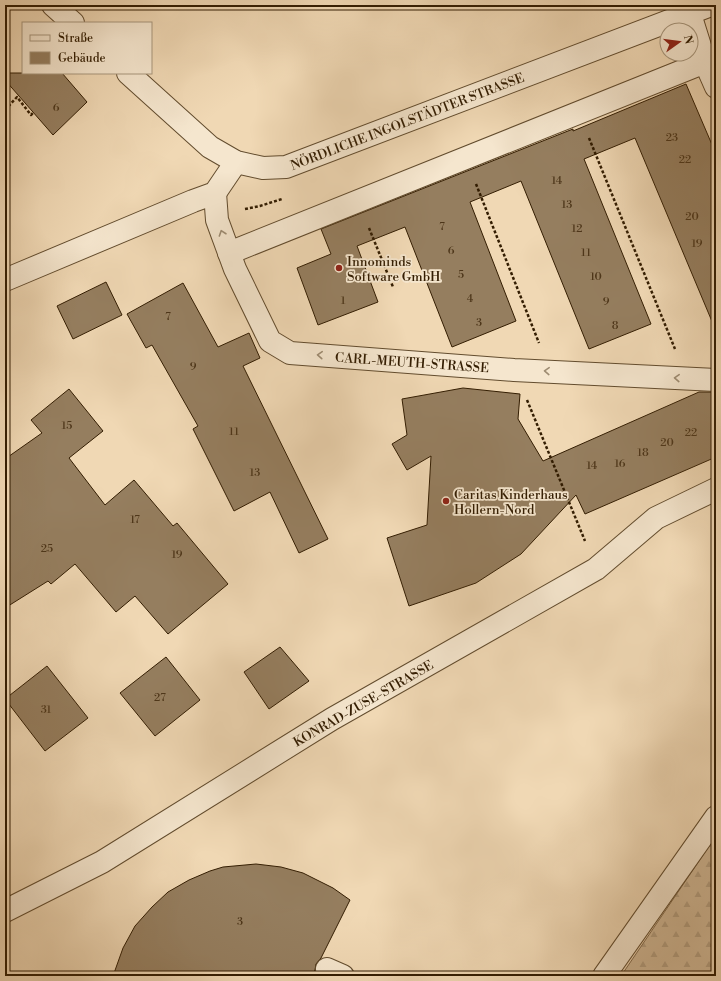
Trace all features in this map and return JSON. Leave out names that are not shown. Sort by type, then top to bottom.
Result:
[{"type":"street","points":[[53,5],[72,22]]},
{"type":"street","name":"NÖRDLICHE INGOLSTÄDTER STRASSE","points":[[129,74],[210,147],[236,162],[263,168],[286,167],[711,5]]},
{"type":"street","points":[[690,14],[705,62],[716,87]]},
{"type":"street","points":[[229,253],[705,62]]},
{"type":"street","points":[[5,280],[193,200],[215,193],[236,162]]},
{"type":"street","name":"CARL-MEUTH-STRASSE","points":[[215,193],[218,220],[229,253],[270,341],[290,353],[514,370],[716,380]]},
{"type":"street","name":"KONRAD-ZUSE-STRASSE","points":[[5,911],[102,862],[332,719],[596,569],[656,518],[716,489]]},
{"type":"street","points":[[604,976],[716,817]]},
{"type":"path","points":[[5,110],[17,98],[31,115],[34,112]]},
{"type":"path","points":[[579,113],[687,379]]},
{"type":"path","points":[[466,158],[550,372]]},
{"type":"path","points":[[358,201],[393,287]]},
{"type":"path","points":[[514,370],[596,569]]},
{"type":"green space","points":[[716,836],[716,968],[712,976],[621,976]]},
{"type":"building","points":[[5,73],[63,74],[87,102],[53,135],[5,80]]},
{"type":"building","points":[[686,84],[716,154],[716,331],[635,138],[584,159],[651,324],[589,349],[521,181],[470,202],[516,321],[452,347],[405,227],[357,246],[378,302],[318,325],[297,268],[331,254],[321,229],[573,129],[573,131]]},
{"type":"building","points":[[106,282],[122,315],[73,339],[57,306]]},
{"type":"building","points":[[183,283],[218,347],[249,333],[260,358],[243,366],[328,539],[299,553],[270,492],[234,511],[193,429],[198,426],[152,345],[146,348],[127,314]]},
{"type":"building","points":[[463,388],[520,394],[518,419],[543,461],[699,392],[716,392],[716,457],[585,514],[576,495],[521,554],[476,583],[409,606],[387,538],[427,525],[431,456],[407,470],[392,444],[407,435],[402,399]]},
{"type":"building","points":[[69,389],[103,431],[69,458],[105,505],[134,480],[173,526],[177,523],[228,584],[168,634],[135,596],[116,612],[75,564],[51,584],[48,581],[5,608],[5,459],[42,433],[31,420]]},
{"type":"building","points":[[280,647],[309,681],[269,709],[244,672]]},
{"type":"building","points":[[166,657],[200,700],[155,736],[120,693]]},
{"type":"building","points":[[47,666],[88,718],[45,751],[5,699]]},
{"type":"building","points":[[256,864],[281,867],[303,873],[333,888],[350,900],[321,958],[316,964],[312,976],[113,976],[123,948],[135,926],[168,892],[189,880],[210,871],[223,867]]},
{"type":"place","name":"Innominds Software GmbH","points":[[339,268]]},
{"type":"place","name":"Caritas Kinderhaus Hollern-Nord","points":[[446,501]]}]
